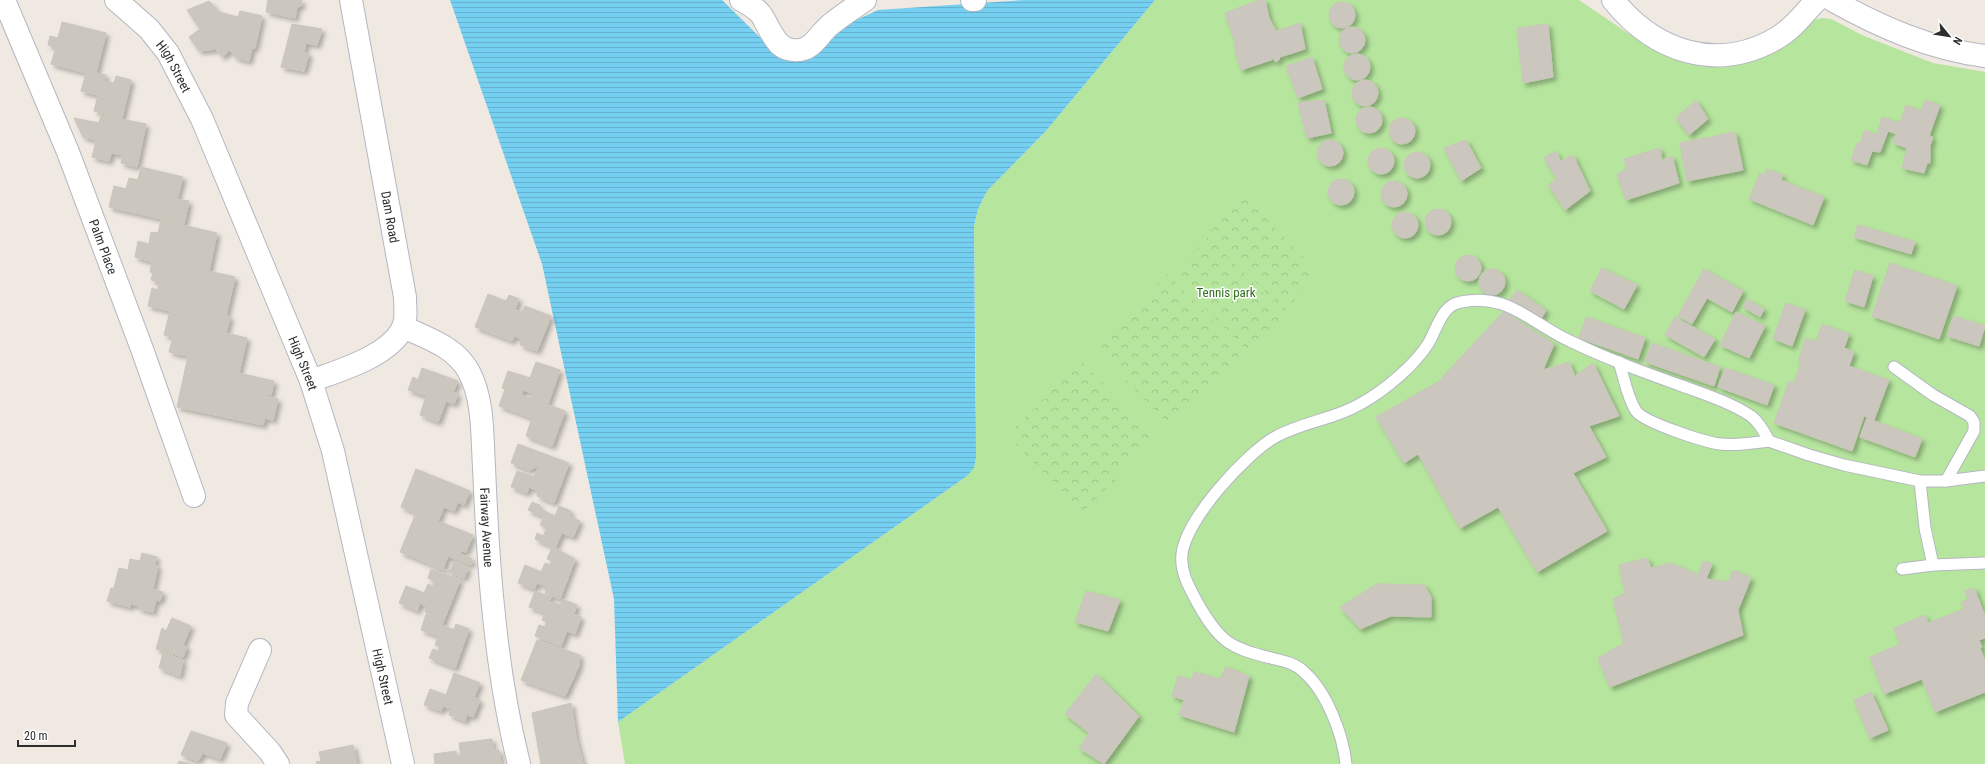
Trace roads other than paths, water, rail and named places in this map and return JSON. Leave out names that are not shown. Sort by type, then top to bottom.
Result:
[{"type":"street","name":"Palm Place","points":[[4,0],[68,152],[142,349],[194,496]]},
{"type":"street","name":"High Street","points":[[116,0],[149,29],[168,53],[202,119],[311,382],[333,451],[403,764]]},
{"type":"street","name":"Dam Road","points":[[351,0],[406,297],[403,327]]},
{"type":"street","points":[[741,0],[755,8],[763,15],[776,41],[786,50],[796,51],[810,46],[828,26],[865,0]]},
{"type":"street","points":[[1613,0],[1631,20],[1662,42],[1681,49],[1716,57],[1749,50],[1778,38],[1817,0]]},
{"type":"street","points":[[1832,0],[1884,27],[1931,45],[1962,53],[1985,56]]},
{"type":"street","points":[[311,382],[356,364],[382,350],[392,342],[403,327]]},
{"type":"street","name":"Fairway Avenue","points":[[403,327],[438,343],[457,356],[469,371],[475,386],[481,417],[493,606],[509,723],[519,764]]},
{"type":"street","points":[[260,650],[237,703],[236,715],[270,752],[278,764]]},
{"type":"lane","points":[[1346,764],[1337,727],[1321,692],[1303,670],[1291,663],[1249,653],[1229,644],[1219,637],[1190,589],[1183,572],[1182,553],[1188,534],[1202,510],[1249,459],[1274,438],[1305,424],[1336,415],[1366,402],[1407,369],[1428,345],[1447,309],[1460,302],[1489,300],[1506,305],[1569,341],[1619,362],[1716,398],[1740,410],[1752,417],[1761,426],[1769,440]]},
{"type":"lane","points":[[1619,362],[1637,412],[1652,422],[1721,444],[1742,444],[1769,440],[1809,455],[1844,465],[1920,481],[1946,481],[1985,476]]},
{"type":"lane","points":[[1894,366],[1933,394],[1970,416],[1974,422],[1974,431],[1946,481]]},
{"type":"lane","points":[[1920,481],[1925,528],[1933,565]]},
{"type":"lane","points":[[1902,569],[1933,565],[1985,563]]},
{"type":"water","points":[[450,0],[722,0],[779,56],[878,10],[1025,0],[1155,0],[1045,132],[987,191],[978,209],[974,226],[976,457],[974,468],[967,476],[618,722],[614,599],[542,264]]},
{"type":"park label","name":"Tennis park","points":[[1226,292]]}]
